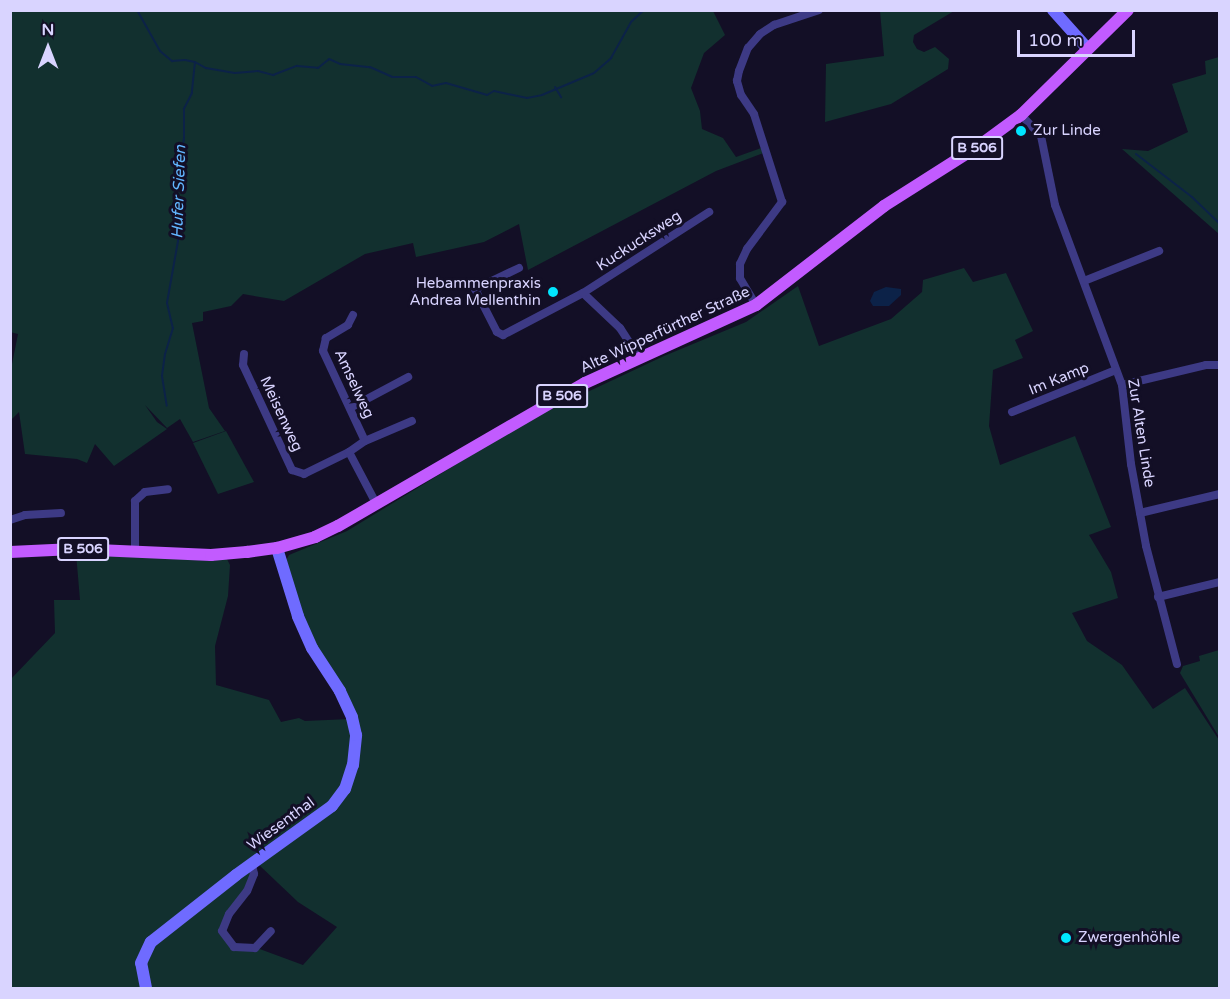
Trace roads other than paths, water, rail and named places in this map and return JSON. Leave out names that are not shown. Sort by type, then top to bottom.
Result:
[{"type":"main road","name":"Alte Wipperfürther Straße","points":[[10,552],[74,549],[211,555],[277,548],[315,537],[377,505],[521,418],[639,357],[756,305],[884,206],[980,146],[1021,115],[1128,10]]},
{"type":"street","points":[[756,305],[740,278],[740,264],[747,249],[782,202],[754,114],[741,95],[737,81],[739,71],[748,48],[760,34],[774,25],[819,10]]},
{"type":"street","points":[[1053,10],[1087,48]]},
{"type":"street","name":"Zur Alten Linde","points":[[1021,115],[1041,136],[1055,205],[1122,385],[1140,513],[1158,597],[1177,664]]},
{"type":"street","name":"Kuckucksweg","points":[[519,268],[475,289],[497,332],[504,335],[584,293],[709,212]]},
{"type":"street","points":[[1084,281],[1159,251]]},
{"type":"street","points":[[584,293],[621,328],[639,357]]},
{"type":"street","name":"Amselweg","points":[[353,315],[348,325],[326,338],[323,351],[365,441]]},
{"type":"street","name":"Meisenweg","points":[[244,354],[243,365],[292,470],[304,474],[349,452]]},
{"type":"street","points":[[1122,385],[1206,365],[1220,365]]},
{"type":"street","name":"Im Kamp","points":[[1012,412],[1116,370]]},
{"type":"street","points":[[350,408],[408,377]]},
{"type":"street","name":"Amselweg","points":[[349,452],[365,441],[412,421]]},
{"type":"street","points":[[349,452],[377,505]]},
{"type":"street","points":[[135,552],[135,501],[145,492],[168,489]]},
{"type":"street","points":[[1140,513],[1220,494]]},
{"type":"street","points":[[10,520],[25,515],[61,513]]},
{"type":"street","name":"Wiesenthal","points":[[146,988],[141,963],[151,942],[332,806],[345,789],[353,765],[356,735],[349,709],[312,648],[298,616],[277,548]]},
{"type":"street","points":[[1158,597],[1220,582]]},
{"type":"street","name":"Wiesenthal","points":[[252,864],[254,874],[247,891],[229,914],[222,931],[234,947],[255,948],[271,931]]},
{"type":"water","points":[[886,287],[901,289],[901,295],[889,306],[873,306],[870,301],[874,292]]},
{"type":"waterway","name":"Hufer Siefen","points":[[137,10],[160,51],[172,61],[195,62],[192,93],[184,109],[184,138],[177,186],[178,241],[167,303],[173,328],[165,354],[162,376],[167,406]]},
{"type":"waterway","points":[[195,62],[206,68],[235,73],[258,71],[273,75],[297,66],[318,68],[329,59],[340,64],[370,67],[392,77],[416,77],[432,86],[446,83],[487,95],[494,91],[527,98],[542,95],[594,73],[611,58],[631,22],[644,10]]},
{"type":"waterway","points":[[555,87],[561,97]]},
{"type":"waterway","points":[[1136,154],[1192,197],[1220,224]]},
{"type":"place","name":"Zur Linde","points":[[1021,131]]},
{"type":"place","name":"Hebammenpraxis Andrea Mellenthin","points":[[553,292]]},
{"type":"place","name":"Zwergenhöhle","points":[[1066,938]]}]
